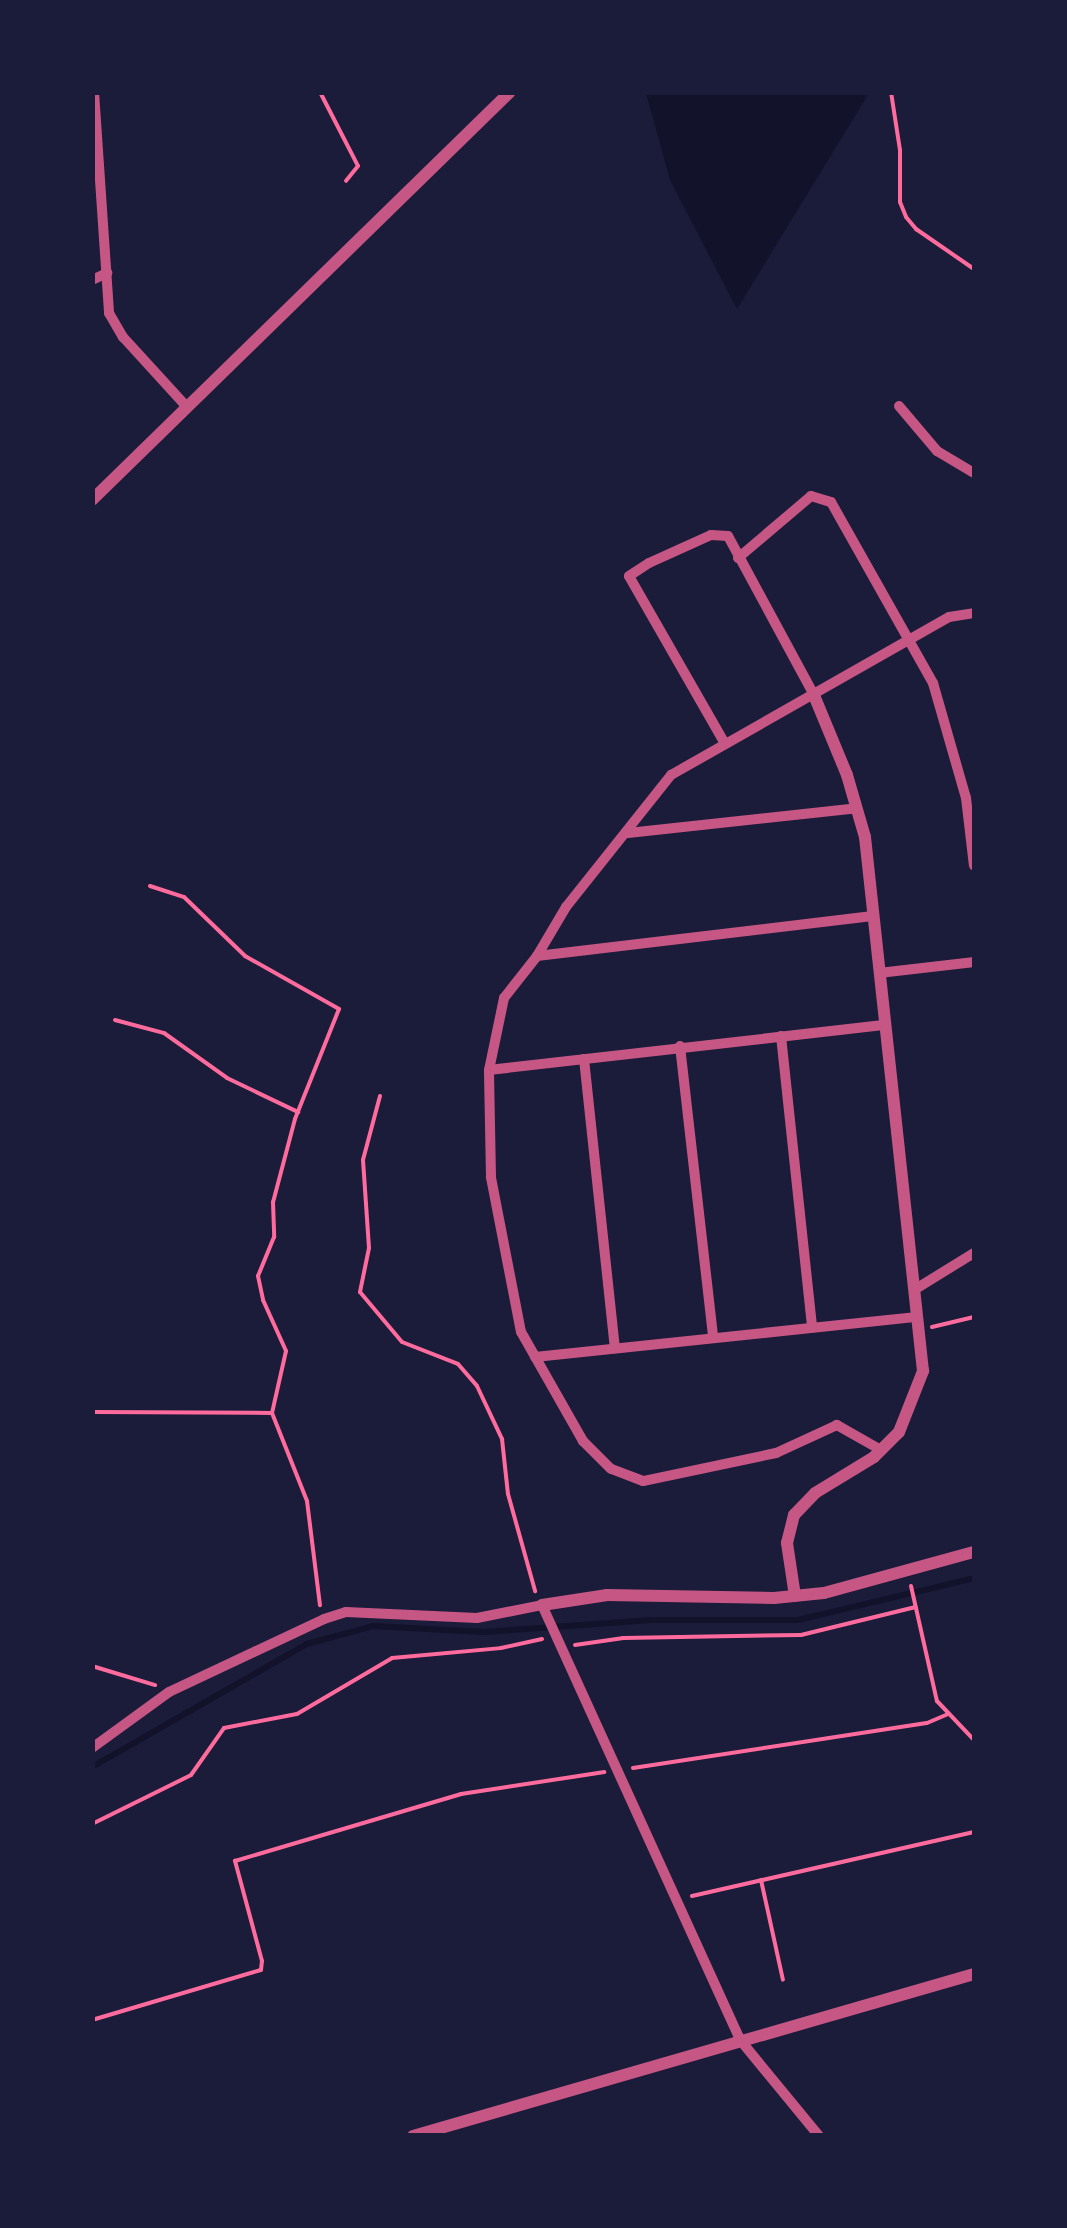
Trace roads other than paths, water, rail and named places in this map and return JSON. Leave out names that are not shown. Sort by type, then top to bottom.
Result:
[{"type":"street","points":[[94,92],[96,175],[114,324],[188,406]]},
{"type":"street","points":[[92,500],[510,92]]},
{"type":"street","points":[[92,280],[107,273]]},
{"type":"street","points":[[899,406],[937,451],[974,472]]},
{"type":"street","points":[[738,558],[811,496],[831,502],[933,683],[966,798],[974,866]]},
{"type":"street","points":[[724,742],[629,576],[711,535],[728,536],[812,693],[865,837],[923,1371],[899,1432],[880,1450],[815,1493],[794,1515],[787,1543],[795,1596]]},
{"type":"street","points":[[880,1450],[837,1425],[776,1453],[643,1481],[611,1469],[583,1441],[522,1332],[502,1248],[491,1176],[489,1070],[504,998],[537,956],[566,907],[671,776],[724,742],[948,617],[974,613]]},
{"type":"street","points":[[628,833],[857,808]]},
{"type":"street","points":[[537,956],[873,916]]},
{"type":"street","points":[[879,972],[974,962]]},
{"type":"street","points":[[489,1070],[885,1026]]},
{"type":"street","points":[[781,1036],[812,1328]]},
{"type":"street","points":[[680,1046],[712,1337]]},
{"type":"street","points":[[584,1059],[615,1348]]},
{"type":"street","points":[[914,1290],[974,1253]]},
{"type":"street","points":[[535,1357],[712,1337],[917,1322]]},
{"type":"street","points":[[92,1748],[169,1692],[346,1612],[477,1618],[606,1595],[795,1596],[863,1586],[974,1552]]},
{"type":"street","points":[[542,1605],[741,2041],[819,2136]]},
{"type":"street","points":[[414,2136],[974,1974]]},
{"type":"waterway","points":[[92,1767],[307,1644],[373,1626],[484,1632],[651,1620],[798,1620],[974,1578]]}]
